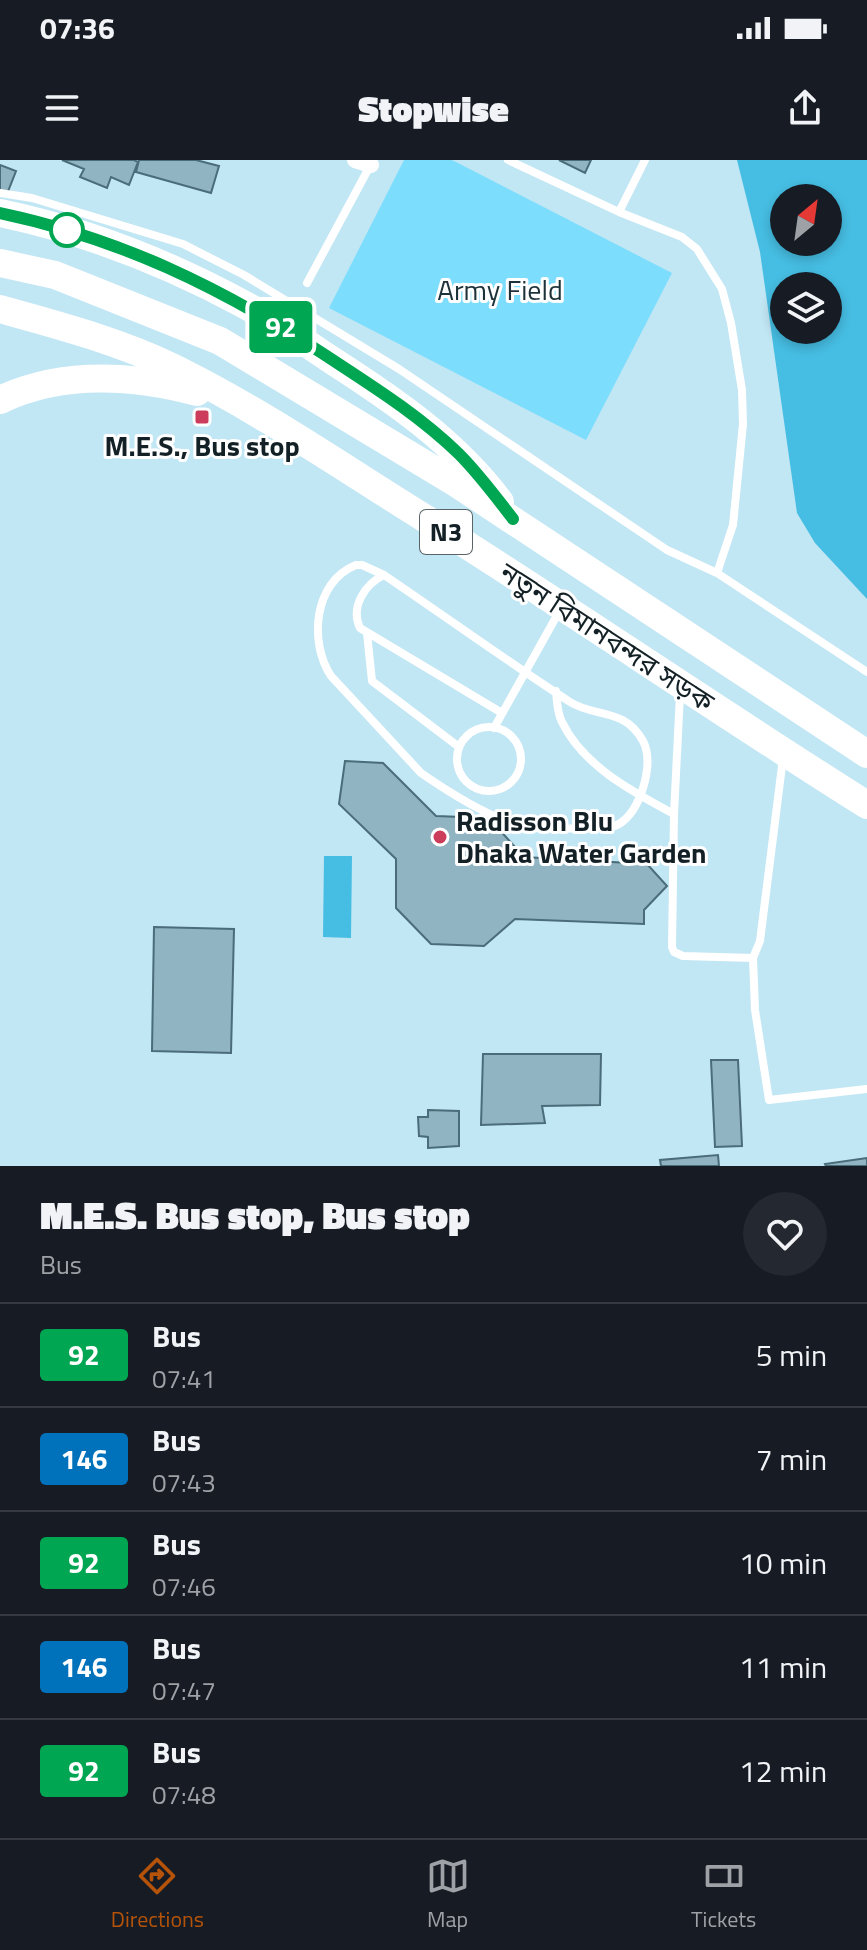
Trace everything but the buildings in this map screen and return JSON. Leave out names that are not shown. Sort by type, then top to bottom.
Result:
[{"type":"highway","points":[[0,213],[71,231],[177,270],[248,306],[378,389],[423,423],[460,455],[513,519]]},
{"type":"highway","name":"নতুন বিমানবন্দর সড়ক","points":[[0,263],[55,275],[220,341],[513,519],[867,754]]},
{"type":"highway","name":"নতুন বিমানবন্দর সড়ক","points":[[0,309],[120,346],[169,366],[241,403],[562,605],[867,805]]},
{"type":"highway","points":[[0,400],[53,382],[108,377],[174,386],[241,403]]},
{"type":"highway","points":[[784,753],[809,716]]},
{"type":"lane","points":[[508,160],[619,212],[682,237],[697,249],[722,289],[738,363],[743,424],[733,525],[717,573]]},
{"type":"lane","points":[[619,212],[645,160]]},
{"type":"lane","points":[[307,283],[366,162]]},
{"type":"lane","points":[[0,193],[32,198],[183,244],[244,275],[399,369],[667,550],[717,573],[867,672]]},
{"type":"lane","points":[[362,565],[384,575],[582,708],[609,713],[635,730],[644,742],[647,757],[644,786],[635,808],[615,825],[601,828],[520,826],[421,773],[331,676],[322,663],[318,648],[316,631],[319,613],[339,576],[350,568],[362,565]]},
{"type":"lane","points":[[384,575],[368,584],[358,609],[357,623],[367,633],[502,713]]},
{"type":"lane","points":[[494,728],[562,605]]},
{"type":"lane","points":[[367,633],[372,681],[459,747]]},
{"type":"lane","points":[[681,685],[674,814],[672,947],[674,952],[683,956],[753,958]]},
{"type":"lane","points":[[556,691],[561,720],[580,747],[628,788],[674,814]]},
{"type":"lane","points":[[494,728],[507,733],[520,751],[518,772],[504,787],[483,791],[464,781],[456,761],[459,747],[473,731],[494,728]]},
{"type":"lane","points":[[784,753],[760,941],[753,958],[755,1010],[769,1100],[867,1089]]},
{"type":"green space","name":"Army Field","points":[[404,160],[452,160],[672,273],[586,440],[329,308]]},
{"type":"shaded area","points":[[737,160],[867,160],[867,599],[815,543],[797,513],[773,344],[842,344],[842,272],[770,272],[770,323],[760,252]]},
{"type":"shaded area","points":[[324,856],[352,856],[351,938],[323,937]]},
{"type":"bus line","name":"92","points":[[0,213],[71,231],[136,254],[177,270],[248,306],[378,389],[423,423],[460,455],[513,519]]},
{"type":"place","name":"M.E.S., Bus stop","points":[[202,417]]},
{"type":"place","name":"Radisson Blu Dhaka Water Garden","points":[[440,837]]}]
